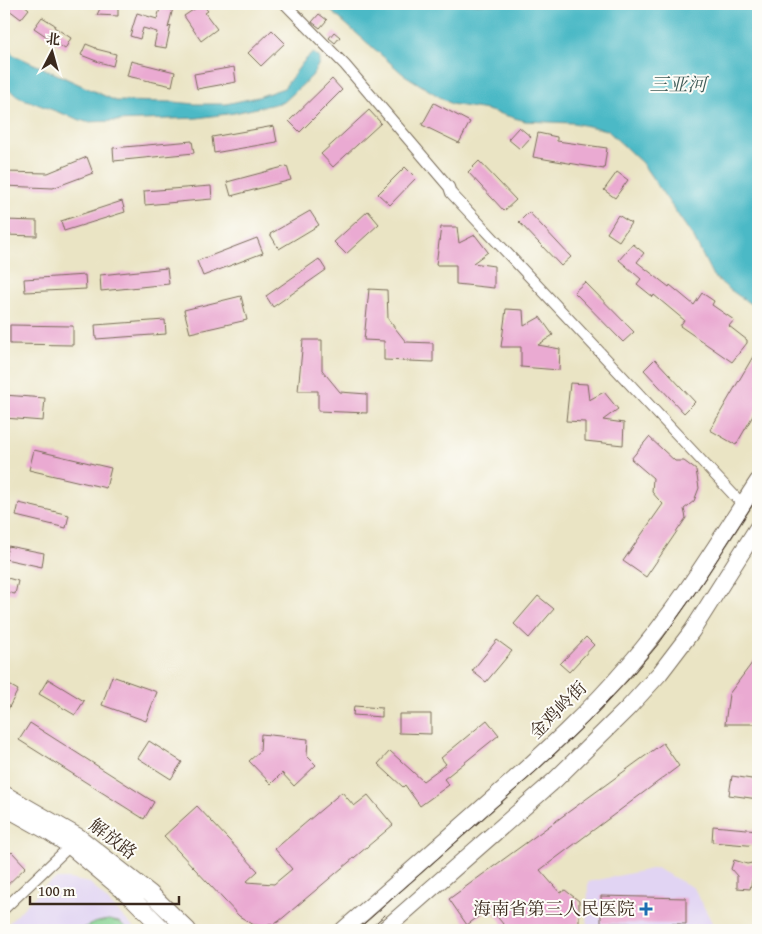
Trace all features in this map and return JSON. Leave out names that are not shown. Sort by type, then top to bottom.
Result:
[{"type":"main road","name":"金鸡岭街","points":[[343,930],[427,858],[534,761],[628,667],[684,596],[758,481]]},
{"type":"main road","points":[[384,930],[555,780],[628,708],[660,673],[692,631],[758,527]]},
{"type":"main road","name":"解放路","points":[[4,794],[79,837],[150,893],[188,930]]},
{"type":"main road","name":"解放路","points":[[4,808],[47,831],[70,846],[132,898],[164,930]]},
{"type":"street","points":[[285,4],[345,65],[449,187],[451,193],[742,505]]},
{"type":"street","points":[[4,909],[70,846]]},
{"type":"shaded area","name":"海南省第三人民医院","points":[[656,868],[694,888],[716,930],[587,930],[588,882]]},
{"type":"shaded area","points":[[56,879],[69,879],[90,883],[136,930],[4,930],[46,885]]},
{"type":"green space","points":[[109,920],[119,922],[129,930],[81,930],[94,923]]},
{"type":"water","name":"三亚河","points":[[323,4],[758,4],[758,306],[752,305],[713,276],[694,238],[642,163],[607,130],[573,123],[525,121],[487,110],[451,104],[403,74]]},
{"type":"water","points":[[4,46],[14,55],[116,101],[226,104],[258,97],[284,88],[304,61],[313,53],[319,57],[319,63],[312,76],[284,102],[234,113],[197,118],[86,122],[21,98],[4,86]]},
{"type":"building","points":[[4,4],[23,4],[29,9],[21,19]]},
{"type":"building","points":[[102,4],[118,4],[118,16],[97,15]]},
{"type":"building","points":[[202,4],[208,11],[205,13],[217,29],[201,41],[184,16]]},
{"type":"building","points":[[161,5],[173,8],[166,48],[154,46],[157,32],[143,28],[140,39],[130,36],[137,13],[157,19]]},
{"type":"building","points":[[319,14],[327,20],[320,28],[312,22]]},
{"type":"building","points":[[42,17],[71,38],[65,49],[34,28]]},
{"type":"building","points":[[272,30],[285,43],[261,66],[248,53]]},
{"type":"building","points":[[334,32],[340,37],[335,43],[329,38]]},
{"type":"building","points":[[86,44],[96,49],[116,54],[113,66],[81,55]]},
{"type":"building","points":[[131,61],[175,72],[172,86],[127,76]]},
{"type":"building","points":[[234,67],[236,82],[197,89],[194,74]]},
{"type":"building","points":[[332,79],[342,90],[300,132],[289,121]]},
{"type":"building","points":[[434,103],[470,122],[459,143],[422,125]]},
{"type":"building","points":[[369,110],[381,123],[333,167],[321,154]]},
{"type":"building","points":[[274,126],[277,142],[214,153],[212,137]]},
{"type":"building","points":[[519,127],[531,137],[520,149],[508,139]]},
{"type":"building","points":[[538,133],[557,137],[557,141],[607,148],[604,169],[533,157]]},
{"type":"building","points":[[192,141],[194,153],[114,161],[113,148]]},
{"type":"building","points":[[87,157],[93,173],[53,188],[4,186],[4,172],[48,173]]},
{"type":"building","points":[[479,161],[516,200],[504,211],[468,172]]},
{"type":"building","points":[[287,166],[291,180],[231,196],[227,182]]},
{"type":"building","points":[[405,167],[416,178],[390,205],[378,194]]},
{"type":"building","points":[[617,172],[628,180],[615,198],[604,190]]},
{"type":"building","points":[[211,186],[212,199],[145,205],[144,191]]},
{"type":"building","points":[[122,201],[125,212],[64,231],[61,221]]},
{"type":"building","points":[[310,211],[319,225],[279,249],[270,234]]},
{"type":"building","points":[[368,211],[379,224],[346,254],[334,242]]},
{"type":"building","points":[[529,212],[571,257],[561,266],[519,222]]},
{"type":"building","points":[[618,215],[631,223],[619,241],[607,233]]},
{"type":"building","points":[[4,220],[37,221],[37,236],[4,235]]},
{"type":"building","points":[[441,227],[457,227],[459,243],[475,235],[488,252],[473,263],[494,266],[494,288],[456,284],[456,265],[436,265]]},
{"type":"building","points":[[257,238],[263,253],[203,276],[197,261]]},
{"type":"building","points":[[633,244],[644,253],[637,262],[669,287],[670,285],[694,305],[702,293],[714,301],[712,305],[734,320],[729,326],[747,340],[747,343],[732,362],[680,326],[684,320],[654,295],[653,297],[637,284],[641,279],[619,260]]},
{"type":"building","points":[[319,259],[326,270],[273,307],[266,296]]},
{"type":"building","points":[[167,268],[169,284],[101,291],[100,275]]},
{"type":"building","points":[[85,275],[86,289],[25,292],[24,279]]},
{"type":"building","points":[[585,282],[634,332],[623,342],[574,292]]},
{"type":"building","points":[[369,289],[387,290],[388,319],[406,342],[433,343],[433,362],[384,360],[384,341],[364,340]]},
{"type":"building","points":[[241,296],[247,320],[190,333],[184,310]]},
{"type":"building","points":[[506,309],[523,310],[524,326],[540,317],[553,335],[538,345],[560,349],[559,370],[521,367],[521,347],[501,347]]},
{"type":"building","points":[[165,320],[166,334],[96,339],[95,325]]},
{"type":"building","points":[[10,325],[73,326],[73,345],[10,344]]},
{"type":"building","points":[[303,340],[322,340],[322,370],[340,392],[367,394],[367,413],[318,411],[318,391],[298,391]]},
{"type":"building","points":[[758,348],[758,407],[736,445],[710,430]]},
{"type":"building","points":[[655,359],[695,402],[684,413],[644,370]]},
{"type":"building","points":[[570,383],[587,384],[589,400],[604,392],[618,409],[603,420],[624,423],[623,445],[585,441],[585,422],[566,421]]},
{"type":"building","points":[[4,395],[45,398],[43,421],[4,418]]},
{"type":"building","points":[[649,437],[675,461],[684,461],[696,470],[699,488],[694,501],[684,509],[686,518],[646,577],[623,561],[663,504],[652,492],[653,478],[631,459]]},
{"type":"building","points":[[34,450],[111,468],[106,488],[29,470]]},
{"type":"building","points":[[19,503],[69,515],[66,528],[16,516]]},
{"type":"building","points":[[8,546],[44,553],[42,567],[5,559]]},
{"type":"building","points":[[4,577],[18,581],[15,594],[4,592]]},
{"type":"building","points":[[538,596],[554,609],[529,638],[514,624]]},
{"type":"building","points":[[586,637],[594,645],[569,672],[560,664]]},
{"type":"building","points":[[497,640],[512,651],[486,682],[472,671]]},
{"type":"building","points":[[758,655],[758,724],[725,724],[729,694]]},
{"type":"building","points":[[112,676],[157,692],[146,721],[102,705]]},
{"type":"building","points":[[48,679],[84,701],[75,715],[39,694]]},
{"type":"building","points":[[4,682],[18,690],[4,717]]},
{"type":"building","points":[[354,706],[382,708],[382,717],[353,715]]},
{"type":"building","points":[[399,714],[431,714],[431,734],[399,733]]},
{"type":"building","points":[[487,720],[499,735],[444,779],[449,785],[420,806],[405,785],[403,787],[378,764],[390,751],[423,781],[446,764],[441,758]]},
{"type":"building","points":[[30,723],[154,802],[144,819],[19,740]]},
{"type":"building","points":[[261,734],[308,739],[307,756],[316,765],[294,786],[282,773],[271,784],[249,761],[260,751]]},
{"type":"building","points":[[149,741],[182,762],[171,779],[138,758]]},
{"type":"building","points":[[663,743],[679,766],[540,870],[560,893],[565,890],[579,901],[579,930],[508,930],[490,908],[467,925],[449,899]]},
{"type":"building","points":[[732,776],[758,780],[758,799],[729,795]]},
{"type":"building","points":[[342,792],[354,806],[368,795],[393,825],[278,922],[266,926],[254,925],[239,916],[164,836],[197,806],[258,871],[246,882],[274,884],[292,869],[275,849]]},
{"type":"building","points":[[713,826],[758,830],[758,846],[712,842]]},
{"type":"building","points":[[12,852],[26,867],[4,888],[4,859]]},
{"type":"building","points":[[734,860],[747,864],[757,862],[758,871],[753,877],[750,889],[737,888],[737,876],[731,869]]},
{"type":"building","points":[[601,896],[686,898],[686,924],[601,923]]},
{"type":"tram line","points":[[357,930],[534,773],[587,723],[628,680],[660,642],[702,583],[758,496]]},
{"type":"tram line","points":[[368,930],[385,915]]},
{"type":"place","name":"海南省第三人民医院","points":[[646,909]]}]
